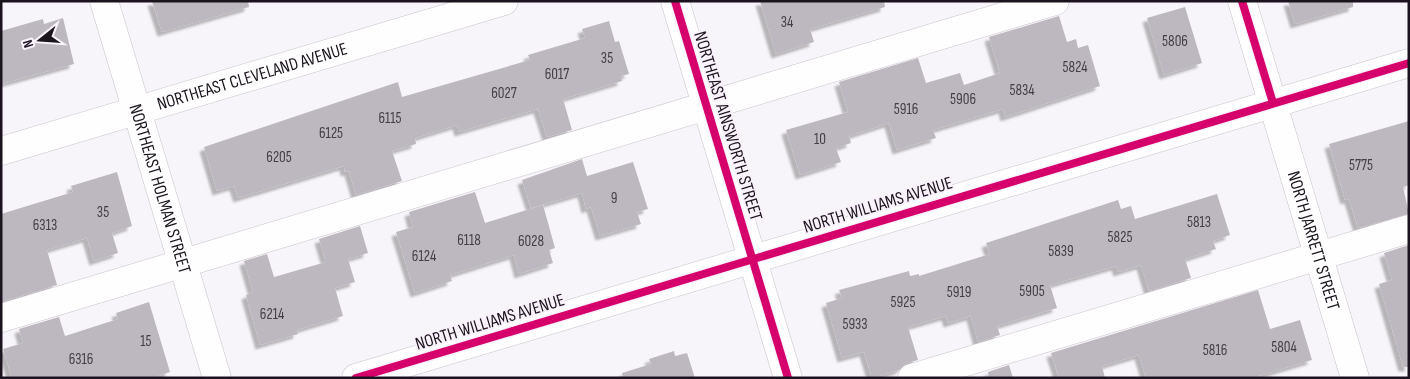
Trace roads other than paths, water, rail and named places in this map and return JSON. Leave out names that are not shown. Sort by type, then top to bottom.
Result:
[{"type":"street","name":"NORTHEAST HOLMAN STREET","points":[[104,1],[217,378]]},
{"type":"street","name":"NORTHEAST CLEVELAND AVENUE","points":[[1,151],[504,1]]},
{"type":"street","name":"NORTHEAST AINSWORTH STREET","points":[[675,1],[788,378]]},
{"type":"street","points":[[1,318],[1055,1]]},
{"type":"street","name":"NORTH JARRETT STREET","points":[[1242,1],[1355,378]]},
{"type":"street","name":"NORTH WILLIAMS AVENUE","points":[[356,378],[1409,63]]},
{"type":"street","points":[[912,378],[1409,229]]}]
